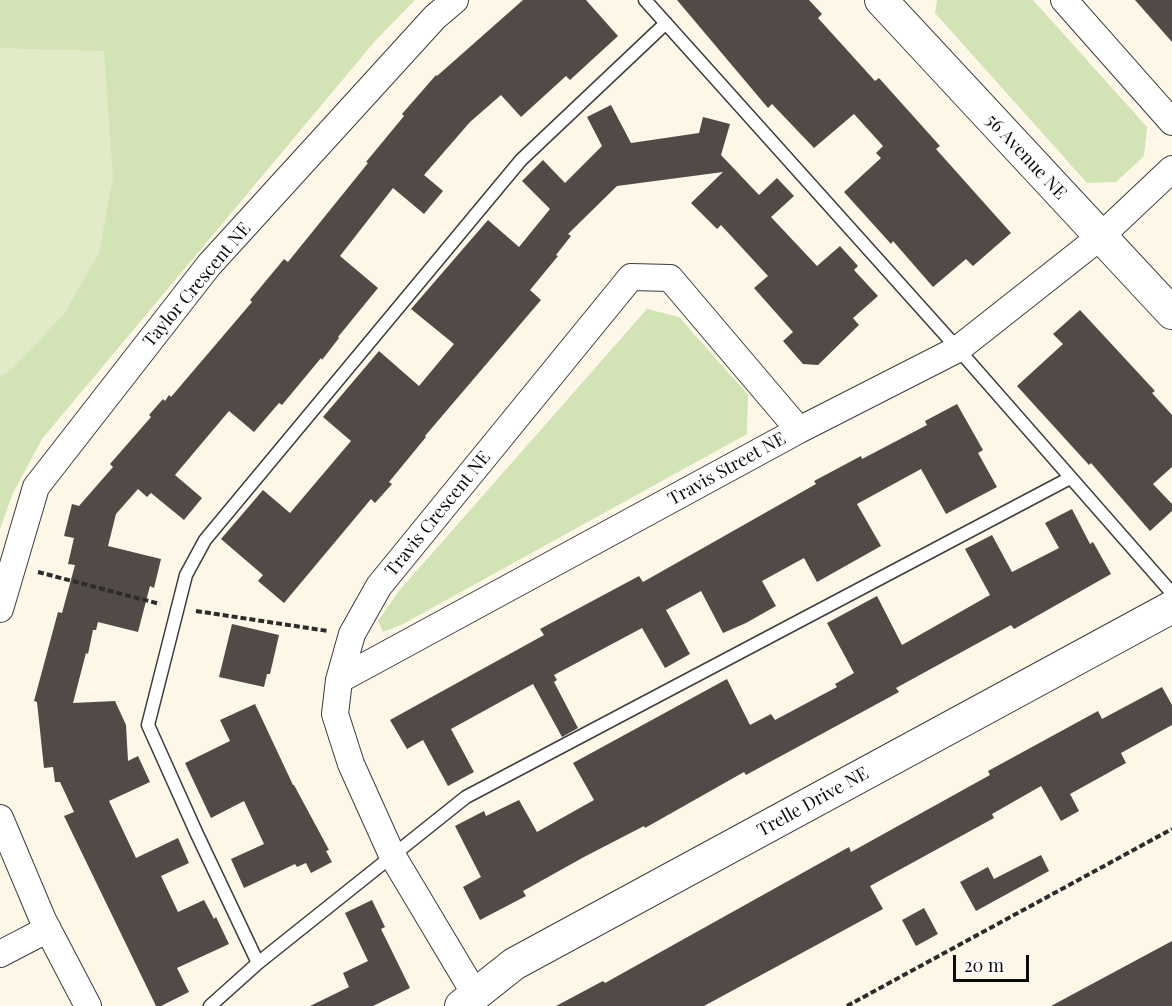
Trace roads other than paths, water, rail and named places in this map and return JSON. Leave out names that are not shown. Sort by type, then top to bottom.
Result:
[{"type":"street","name":"Taylor Crescent NE","points":[[0,609],[36,487],[209,265],[435,17],[455,0]]},
{"type":"street","points":[[1064,0],[1172,122]]},
{"type":"street","name":"56 Avenue NE","points":[[888,2],[1100,237],[1172,313]]},
{"type":"street","name":"Travis Street NE","points":[[339,680],[799,430],[958,349],[1100,237],[1172,169]]},
{"type":"street","name":"Travis Crescent NE","points":[[468,1000],[392,855],[351,764],[335,714],[339,680],[352,634],[379,586],[632,277],[670,278],[799,430]]},
{"type":"street","name":"Trelle Drive NE","points":[[468,1000],[514,964],[1172,607]]},
{"type":"street","points":[[0,818],[48,929],[88,1006]]},
{"type":"street","points":[[0,954],[48,929]]},
{"type":"lane","points":[[645,0],[958,349],[1172,593]]},
{"type":"lane","points":[[258,963],[148,725],[186,575],[205,540],[521,160],[666,23]]},
{"type":"lane","points":[[210,1006],[258,963],[466,797],[1070,478]]}]
